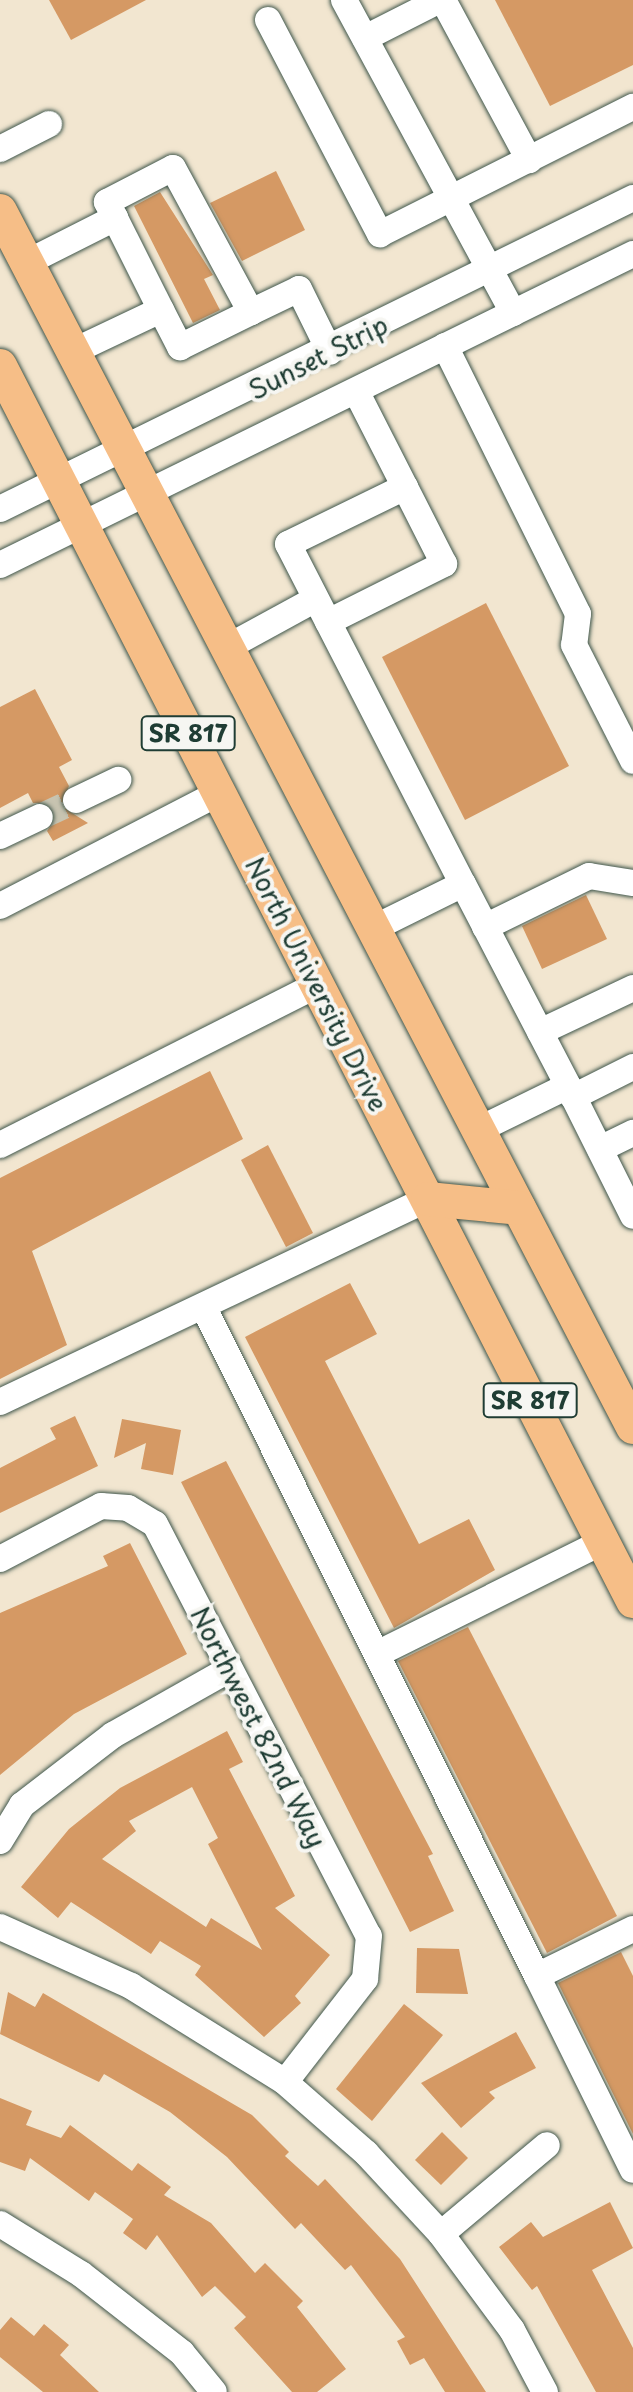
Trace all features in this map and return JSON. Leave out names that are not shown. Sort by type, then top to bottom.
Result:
[{"type":"main road","name":"SR 817","points":[[0,211],[519,1208],[628,1405]]},
{"type":"main road","name":"North University Drive","points":[[0,366],[633,1601]]},
{"type":"main road","points":[[428,1199],[519,1208]]},
{"type":"street","points":[[344,0],[513,313]]},
{"type":"street","points":[[365,38],[441,0],[529,160]]},
{"type":"street","points":[[268,20],[380,234],[633,107]]},
{"type":"street","points":[[0,149],[49,124]]},
{"type":"street","points":[[251,312],[173,168],[107,202],[180,347],[299,289],[330,352]]},
{"type":"street","name":"Sunset Strip","points":[[0,509],[330,352],[633,198]]},
{"type":"street","points":[[26,263],[115,218]]},
{"type":"street","name":"Sunset Strip","points":[[0,565],[633,254]]},
{"type":"street","points":[[72,352],[161,310]]},
{"type":"street","points":[[445,346],[578,614],[574,645],[633,761]]},
{"type":"street","points":[[226,648],[444,564],[356,391]]},
{"type":"street","points":[[405,487],[288,544],[633,1216]]},
{"type":"street","points":[[76,800],[118,780]]},
{"type":"street","points":[[0,906],[219,793]]},
{"type":"street","points":[[0,836],[40,817]]},
{"type":"street","points":[[485,927],[589,876],[633,883]]},
{"type":"street","points":[[374,928],[463,884]]},
{"type":"street","points":[[0,1145],[317,985]]},
{"type":"street","points":[[540,1032],[623,993]]},
{"type":"street","points":[[478,1130],[633,1067]]},
{"type":"street","points":[[600,1149],[633,1133]]},
{"type":"street","points":[[0,1402],[428,1199]]},
{"type":"street","points":[[203,1306],[633,2170]]},
{"type":"street","name":"Northwest 82nd Way","points":[[0,1559],[101,1506],[128,1508],[155,1524],[228,1670],[369,1936],[372,1960],[285,2082]]},
{"type":"street","points":[[377,1654],[603,1542]]},
{"type":"street","points":[[0,1841],[22,1805],[113,1735],[228,1670]]},
{"type":"street","points":[[0,1927],[131,1986],[285,2082],[366,2153],[441,2234],[512,2330],[545,2392]]},
{"type":"street","points":[[537,1976],[633,1929]]},
{"type":"street","points":[[441,2234],[547,2145]]},
{"type":"street","points":[[0,2224],[81,2274],[182,2353],[214,2392]]},
{"type":"building","points":[[49,0],[146,0],[71,40]]},
{"type":"building","points":[[495,0],[633,0],[633,65],[550,106]]},
{"type":"building","points":[[276,171],[305,230],[242,261],[210,203]]},
{"type":"building","points":[[160,192],[213,275],[204,279],[220,310],[193,323],[134,206]]},
{"type":"building","points":[[486,603],[569,766],[465,820],[382,657]]},
{"type":"building","points":[[35,689],[72,760],[59,767],[69,786],[61,806],[88,823],[53,841],[47,831],[56,818],[48,803],[33,803],[28,793],[0,808],[0,707]]},
{"type":"building","points":[[586,895],[607,939],[542,969],[522,926]]},
{"type":"building","points":[[210,1071],[243,1139],[32,1251],[67,1345],[0,1379],[0,1178]]},
{"type":"building","points":[[268,1145],[313,1233],[286,1247],[241,1160]]},
{"type":"building","points":[[350,1283],[377,1334],[325,1361],[419,1544],[469,1519],[495,1570],[394,1628],[245,1337]]},
{"type":"building","points":[[75,1416],[98,1466],[0,1513],[0,1468],[56,1439],[50,1428]]},
{"type":"building","points":[[122,1419],[181,1430],[173,1475],[141,1469],[146,1443],[114,1458]]},
{"type":"building","points":[[226,1461],[433,1854],[428,1856],[454,1911],[410,1932],[181,1482]]},
{"type":"building","points":[[130,1543],[187,1654],[74,1714],[0,1775],[0,1613],[108,1566],[103,1556]]},
{"type":"building","points":[[468,1627],[617,1916],[547,1953],[398,1661]]},
{"type":"building","points":[[227,1731],[243,1762],[229,1769],[295,1896],[275,1908],[330,1955],[295,1996],[301,2003],[264,2037],[195,1975],[201,1966],[160,1941],[151,1954],[71,1902],[58,1918],[21,1887],[69,1829],[120,1788]],"holes":[[[192,1787],[218,1838],[208,1844],[262,1950],[211,1918],[206,1927],[102,1859],[136,1831],[129,1821]]]},
{"type":"building","points":[[417,1948],[459,1949],[468,1994],[416,1993]]},
{"type":"building","points":[[621,1952],[633,1976],[633,2134],[558,1983]]},
{"type":"building","points":[[8,1992],[35,2007],[43,1993],[252,2115],[289,2152],[285,2156],[318,2186],[325,2179],[400,2259],[486,2392],[445,2392],[424,2358],[410,2365],[397,2341],[405,2337],[351,2265],[345,2270],[301,2223],[295,2229],[227,2157],[170,2112],[104,2074],[99,2082],[0,2034]]},
{"type":"building","points":[[404,2004],[443,2035],[372,2121],[336,2089]]},
{"type":"building","points":[[516,2032],[536,2068],[489,2092],[495,2098],[461,2128],[421,2083]]},
{"type":"building","points":[[0,2098],[32,2111],[26,2125],[61,2138],[70,2125],[132,2171],[138,2163],[171,2187],[164,2195],[211,2223],[255,2273],[265,2263],[303,2301],[297,2307],[346,2369],[317,2392],[292,2392],[234,2328],[246,2317],[215,2286],[202,2297],[157,2235],[146,2250],[123,2233],[133,2219],[95,2192],[89,2201],[30,2158],[25,2171],[0,2162]]},
{"type":"building","points":[[442,2132],[468,2158],[441,2185],[415,2160]]},
{"type":"building","points":[[610,2202],[633,2248],[592,2270],[633,2348],[633,2392],[596,2392],[537,2286],[532,2290],[499,2247],[531,2222],[543,2237]]},
{"type":"building","points":[[11,2317],[34,2336],[44,2324],[69,2345],[60,2355],[99,2392],[43,2392],[0,2357],[0,2330]]},
{"type":"tunnel","points":[[40,817],[76,800]]}]
